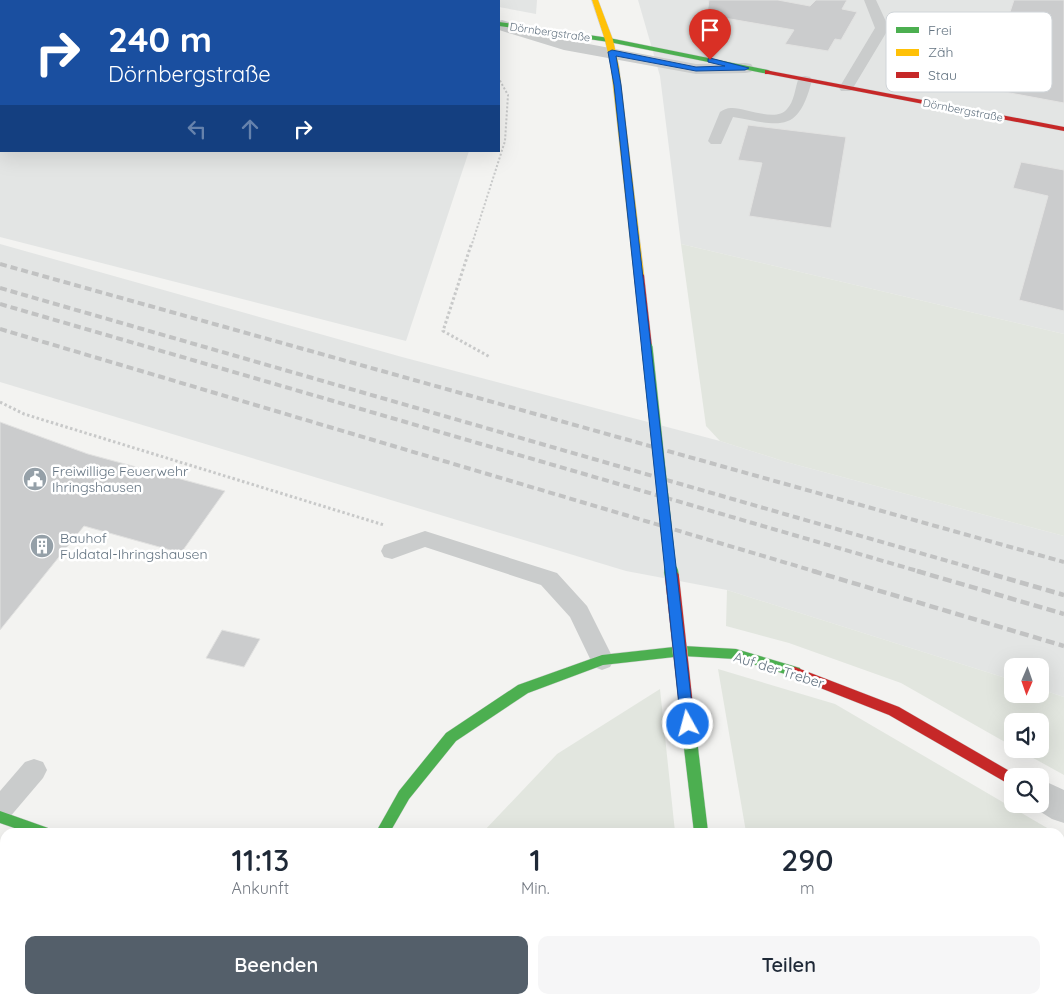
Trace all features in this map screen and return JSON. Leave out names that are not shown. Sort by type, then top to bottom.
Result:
[{"type":"main road","points":[[595,0],[610,46],[617,85],[701,828]]},
{"type":"main road","name":"Dörnbergstraße","points":[[745,68],[1064,129]]},
{"type":"main road","name":"Auf der Treber","points":[[385,828],[404,795],[451,737],[523,689],[602,660],[683,651],[736,654],[807,676],[894,712],[1004,774]]},
{"type":"main road","points":[[0,817],[32,828]]},
{"type":"street","name":"Dörnbergstraße","points":[[500,25],[564,45],[610,46],[696,69],[745,68]]},
{"type":"street","points":[[1049,799],[1064,808]]},
{"type":"lane","points":[[846,88],[882,28],[870,0]]},
{"type":"lane","points":[[716,141],[725,114],[731,112],[779,120],[790,116],[798,103],[805,80]]},
{"type":"lane","points":[[392,551],[425,538],[549,579],[579,612],[602,660]]},
{"type":"lane","points":[[0,810],[34,770]]},
{"type":"path","points":[[490,357],[443,331],[505,141],[508,95],[500,81]]},
{"type":"path","points":[[0,402],[24,414],[425,538]]},
{"type":"shaded area","points":[[500,0],[537,0],[536,14],[500,7]]},
{"type":"shaded area","points":[[638,0],[1064,0],[1064,334],[681,244],[660,76]]},
{"type":"shaded area","points":[[0,152],[469,152],[406,341],[0,237]]},
{"type":"shaded area","points":[[0,244],[402,357],[720,441],[786,462],[1064,536],[1064,697],[1049,692],[1049,658],[1004,658],[1004,677],[727,590],[626,571],[0,382]]},
{"type":"shaded area","points":[[681,244],[1064,334],[1064,536],[786,462],[720,441],[706,426]]},
{"type":"shaded area","points":[[727,590],[1004,677],[1004,703],[1049,703],[1049,692],[1064,697],[1064,775],[1033,758],[1049,758],[1049,713],[1004,713],[1004,741],[901,683],[789,643],[726,626]]},
{"type":"shaded area","points":[[718,669],[835,704],[1004,803],[1004,813],[1021,813],[1047,828],[745,828]]},
{"type":"shaded area","points":[[660,689],[675,828],[487,828],[557,754]]},
{"type":"building","points":[[709,0],[778,0],[810,6],[816,0],[847,0],[842,9],[857,12],[841,40],[835,39],[828,51],[785,44],[794,30],[707,15]]},
{"type":"building","points":[[1014,0],[1064,0],[1064,103],[1005,92],[1052,92],[1052,12],[1010,12]]},
{"type":"building","points":[[748,125],[846,137],[831,228],[749,216],[762,163],[738,160]]},
{"type":"building","points":[[1021,162],[1064,170],[1064,311],[1019,300],[1048,196],[1013,188]]},
{"type":"building","points":[[0,422],[88,454],[225,491],[181,553],[84,526],[0,630]]},
{"type":"building","points":[[222,630],[260,639],[244,667],[206,658]]},
{"type":"railway","points":[[0,264],[1064,562]]},
{"type":"railway","points":[[0,288],[986,572]]},
{"type":"railway","points":[[0,304],[921,572]]},
{"type":"railway","points":[[0,329],[817,572]]},
{"type":"railway","points":[[813,571],[1064,646]]},
{"type":"railway","points":[[917,571],[1064,614]]},
{"type":"railway","points":[[981,571],[1064,595]]},
{"type":"traffic: fast","points":[[500,24],[609,40],[768,72]]},
{"type":"traffic: fast","points":[[647,347],[672,577]]},
{"type":"traffic: fast","points":[[385,828],[404,795],[451,737],[523,689],[602,660],[683,651],[736,654],[795,672]]},
{"type":"traffic: fast","points":[[686,706],[701,828]]},
{"type":"traffic: fast","points":[[0,817],[32,828]]},
{"type":"traffic: slow","points":[[595,0],[609,40],[615,67],[639,275]]},
{"type":"traffic: jam","points":[[768,72],[1064,129]]},
{"type":"traffic: jam","points":[[639,275],[647,347]]},
{"type":"traffic: jam","points":[[672,577],[686,706]]},
{"type":"traffic: jam","points":[[795,672],[894,711],[1004,774]]},
{"type":"place","name":"Freiwillige Feuerwehr Ihringshausen","points":[[35,479]]},
{"type":"place","name":"Bauhof Fuldatal-Ihringshausen","points":[[42,546]]},
{"type":"route","points":[[688,724],[647,347],[612,52],[696,69],[745,68],[710,60]]}]
